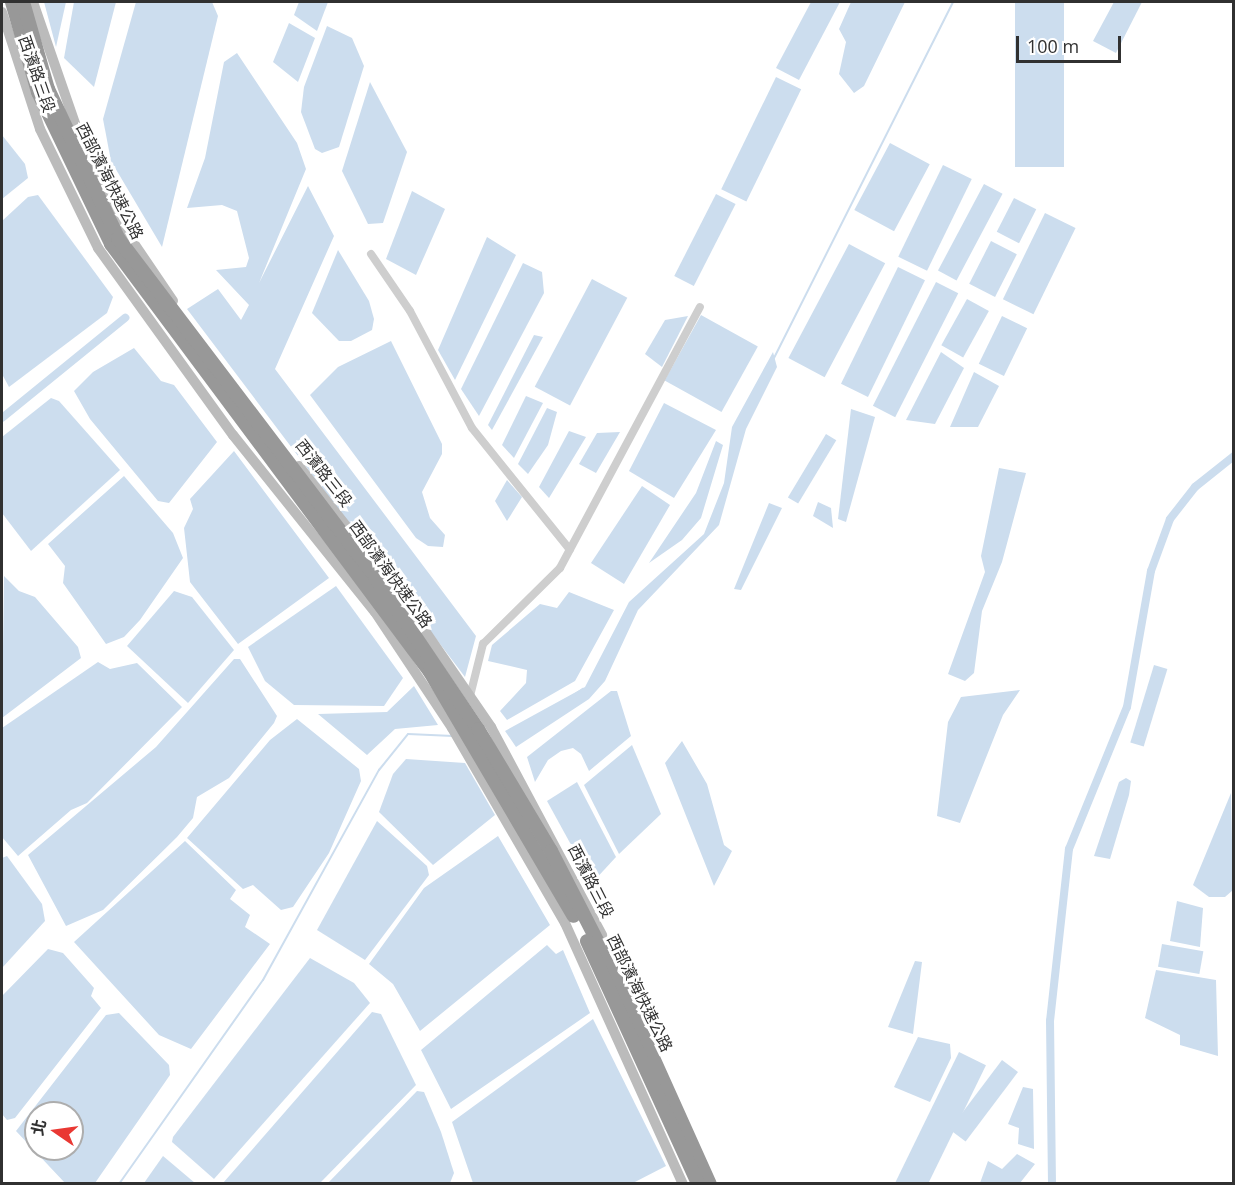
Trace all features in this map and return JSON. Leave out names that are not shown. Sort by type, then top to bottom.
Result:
[{"type":"highway","name":"西部濱海快速公路","points":[[12,2],[38,92],[111,244],[354,566],[472,728]]},
{"type":"highway","name":"西部濱海快速公路","points":[[23,2],[53,100],[118,238],[375,577],[472,728],[624,993],[710,1184]]},
{"type":"highway","name":"西部濱海快速公路","points":[[486,751],[580,925],[698,1184]]},
{"type":"street","name":"西濱路三段","points":[[33,2],[70,116],[127,233],[218,363],[399,593],[470,696],[472,728]]},
{"type":"street","name":"西濱路三段","points":[[2,12],[40,129],[98,248],[227,426],[375,612],[472,728],[615,962],[717,1184]]},
{"type":"street","points":[[371,254],[410,311],[472,428],[570,550]]},
{"type":"street","points":[[470,696],[489,634],[547,584],[570,550],[700,307]]},
{"type":"street","name":"西濱路三段","points":[[486,751],[683,1184]]},
{"type":"water","points":[[44,2],[66,2],[56,47]]},
{"type":"water","points":[[74,2],[116,2],[94,87],[64,58]]},
{"type":"water","points":[[136,2],[212,2],[218,16],[162,247],[111,161],[103,119]]},
{"type":"water","points":[[299,2],[328,2],[317,31],[294,15]]},
{"type":"water","points":[[811,2],[840,2],[799,80],[776,68]]},
{"type":"water","points":[[851,2],[905,2],[864,86],[854,93],[839,74],[846,42],[839,29]]},
{"type":"water","points":[[1015,2],[1064,2],[1064,167],[1015,167]]},
{"type":"water","points":[[1114,2],[1142,2],[1116,53],[1093,41]]},
{"type":"water","points":[[289,23],[315,38],[298,82],[273,62]]},
{"type":"water","points":[[327,26],[352,38],[364,66],[339,147],[322,153],[315,149],[301,112],[304,87]]},
{"type":"water","points":[[237,53],[297,143],[306,169],[259,283],[308,186],[334,236],[275,369],[476,636],[465,677],[187,309],[218,289],[241,320],[249,305],[216,270],[246,267],[249,258],[237,211],[222,205],[187,208],[205,158],[224,62]]},
{"type":"water","points":[[776,77],[801,89],[746,202],[721,189]]},
{"type":"water","points":[[370,82],[407,152],[383,223],[368,224],[342,171]]},
{"type":"water","points":[[2,135],[25,164],[28,178],[2,199]]},
{"type":"water","points":[[890,143],[930,164],[894,231],[854,210]]},
{"type":"water","points":[[943,165],[972,179],[927,271],[898,257]]},
{"type":"water","points":[[984,184],[1003,194],[957,280],[938,271]]},
{"type":"water","points":[[412,191],[445,209],[416,275],[386,259]]},
{"type":"water","points":[[716,194],[736,204],[694,286],[674,276]]},
{"type":"water","points":[[38,195],[113,297],[107,313],[9,387],[2,374],[2,221],[28,197]]},
{"type":"water","points":[[1014,198],[1036,209],[1019,243],[997,232]]},
{"type":"water","points":[[1045,213],[1076,228],[1033,314],[1003,299]]},
{"type":"water","points":[[487,237],[516,255],[455,380],[438,350]]},
{"type":"water","points":[[991,241],[1017,254],[995,297],[969,284]]},
{"type":"water","points":[[849,244],[885,263],[825,377],[788,358]]},
{"type":"water","points":[[338,250],[369,301],[374,319],[372,330],[351,341],[339,341],[312,313]]},
{"type":"water","points":[[523,263],[542,272],[544,293],[479,416],[461,389]]},
{"type":"water","points":[[898,267],[925,280],[868,397],[841,384]]},
{"type":"water","points":[[592,279],[627,298],[570,405],[535,387]]},
{"type":"water","points":[[936,282],[958,293],[895,417],[873,406]]},
{"type":"water","points":[[967,299],[989,311],[963,357],[941,345]]},
{"type":"water","points":[[701,315],[758,347],[721,412],[665,381]]},
{"type":"water","points":[[688,316],[662,367],[645,354],[665,320]]},
{"type":"water","points":[[1002,316],[1027,328],[1004,376],[979,364]]},
{"type":"water","points":[[534,335],[543,337],[492,430],[488,425]]},
{"type":"water","points":[[391,341],[442,444],[442,454],[422,492],[430,518],[445,535],[443,547],[428,546],[416,538],[310,395],[338,367]]},
{"type":"water","points":[[134,348],[161,381],[174,385],[217,442],[169,503],[158,501],[90,419],[74,391],[93,372]]},
{"type":"water","points":[[773,352],[777,367],[746,429],[719,525],[638,610],[605,681],[589,699],[516,747],[505,731],[585,687],[629,602],[704,534],[724,483],[732,427]]},
{"type":"water","points":[[941,352],[964,368],[935,424],[906,420]]},
{"type":"water","points":[[974,372],[999,386],[978,427],[950,427]]},
{"type":"water","points":[[526,396],[543,403],[514,458],[502,445]]},
{"type":"water","points":[[51,398],[59,401],[120,470],[31,551],[2,513],[2,437]]},
{"type":"water","points":[[664,403],[716,430],[674,498],[629,471]]},
{"type":"water","points":[[547,408],[557,412],[548,445],[528,474],[518,464]]},
{"type":"water","points":[[851,409],[875,417],[846,522],[838,519]]},
{"type":"water","points":[[569,431],[586,437],[549,498],[539,487]]},
{"type":"water","points":[[620,432],[596,473],[579,464],[597,433]]},
{"type":"water","points":[[826,434],[836,440],[798,504],[788,497]]},
{"type":"water","points":[[716,441],[723,445],[701,518],[682,540],[649,563],[696,493]]},
{"type":"water","points":[[234,451],[329,578],[238,644],[190,582],[184,528],[193,509],[190,499]]},
{"type":"water","points":[[999,468],[1026,473],[1002,562],[982,611],[974,673],[965,681],[948,674],[985,572],[981,556]]},
{"type":"water","points":[[124,476],[173,533],[183,558],[140,620],[124,637],[106,644],[63,583],[65,566],[48,544]]},
{"type":"water","points":[[507,480],[522,497],[507,521],[495,501]]},
{"type":"water","points":[[642,486],[670,505],[624,584],[591,563]]},
{"type":"water","points":[[818,502],[831,508],[833,528],[813,516]]},
{"type":"water","points":[[769,503],[782,508],[741,590],[734,589]]},
{"type":"water","points":[[4,576],[19,591],[35,597],[78,647],[81,658],[2,718]]},
{"type":"water","points":[[336,586],[403,678],[384,706],[294,705],[265,681],[248,647]]},
{"type":"water","points":[[174,591],[192,597],[234,650],[188,703],[127,646]]},
{"type":"water","points":[[569,592],[614,610],[575,681],[507,720],[500,711],[526,683],[527,670],[488,661],[492,645],[540,604],[557,608]]},
{"type":"water","points":[[234,659],[240,659],[277,716],[274,723],[229,778],[197,797],[193,818],[177,837],[103,910],[66,926],[28,855],[156,747]]},
{"type":"water","points":[[98,662],[110,669],[137,663],[182,707],[87,803],[71,810],[18,856],[2,837],[2,728]]},
{"type":"water","points":[[1154,665],[1167,669],[1144,747],[1130,742]]},
{"type":"water","points":[[414,686],[438,725],[395,729],[367,755],[318,714],[387,712]]},
{"type":"water","points":[[1020,690],[1003,715],[960,823],[937,816],[948,722],[961,697]]},
{"type":"water","points":[[611,691],[617,691],[631,736],[589,771],[581,754],[573,748],[561,751],[548,760],[535,782],[527,757]]},
{"type":"water","points":[[297,719],[359,769],[361,781],[329,853],[293,907],[281,910],[253,885],[243,889],[187,838],[270,740]]},
{"type":"water","points":[[682,741],[707,784],[724,845],[732,851],[714,886],[665,763]]},
{"type":"water","points":[[632,745],[661,814],[619,854],[584,785]]},
{"type":"water","points":[[406,759],[465,763],[495,815],[433,865],[379,812],[393,774]]},
{"type":"water","points":[[1126,778],[1131,781],[1129,795],[1110,859],[1094,856],[1119,782]]},
{"type":"water","points":[[577,782],[616,857],[592,883],[547,801]]},
{"type":"water","points":[[1231,793],[1233,890],[1225,897],[1209,897],[1193,885]]},
{"type":"water","points":[[377,821],[427,866],[429,875],[365,960],[317,930]]},
{"type":"water","points":[[498,836],[550,925],[420,1031],[393,984],[369,964],[424,888]]},
{"type":"water","points":[[185,841],[236,890],[230,899],[250,915],[245,927],[270,944],[191,1049],[159,1035],[74,942]]},
{"type":"water","points":[[7,856],[42,904],[45,921],[2,968],[2,858]]},
{"type":"water","points":[[1177,901],[1203,908],[1200,947],[1170,941]]},
{"type":"water","points":[[1162,944],[1203,951],[1199,974],[1158,967]]},
{"type":"water","points":[[547,945],[556,954],[563,950],[590,1013],[451,1109],[421,1050]]},
{"type":"water","points":[[48,949],[63,953],[94,988],[91,996],[101,1008],[28,1101],[24,1101],[24,1106],[15,1118],[7,1120],[2,1114],[2,996]]},
{"type":"water","points":[[310,958],[354,983],[370,1003],[214,1179],[172,1142],[173,1137]]},
{"type":"water","points":[[915,961],[922,962],[913,1034],[888,1027]]},
{"type":"water","points":[[1156,970],[1216,980],[1218,1056],[1180,1045],[1180,1035],[1145,1018]]},
{"type":"water","points":[[372,1012],[381,1014],[416,1085],[320,1183],[223,1183]]},
{"type":"water","points":[[119,1013],[169,1065],[170,1075],[95,1183],[65,1183],[44,1161],[84,1161],[84,1101],[39,1101],[106,1015]]},
{"type":"water","points":[[593,1019],[666,1166],[633,1183],[473,1183],[452,1122]]},
{"type":"water","points":[[918,1037],[950,1044],[951,1058],[930,1102],[894,1087]]},
{"type":"water","points":[[959,1052],[986,1065],[928,1184],[895,1182]]},
{"type":"water","points":[[1002,1060],[1018,1072],[966,1142],[950,1129]]},
{"type":"water","points":[[1023,1087],[1033,1089],[1034,1149],[1018,1144],[1019,1128],[1008,1124]]},
{"type":"water","points":[[417,1091],[424,1092],[441,1132],[454,1173],[450,1183],[328,1183]]},
{"type":"water","points":[[24,1121],[24,1139],[16,1131]]},
{"type":"water","points":[[1017,1154],[1035,1164],[1020,1183],[980,1183],[988,1161],[1002,1169]]},
{"type":"water","points":[[163,1156],[195,1183],[144,1183]]},
{"type":"waterway","points":[[774,358],[953,2]]},
{"type":"waterway","points":[[2,418],[125,318]]},
{"type":"waterway","points":[[1052,1184],[1050,1021],[1069,849],[1127,707],[1151,571],[1170,519],[1195,487],[1234,456]]},
{"type":"waterway","points":[[565,701],[583,689]]},
{"type":"waterway","points":[[119,1184],[263,980],[379,770],[408,734],[453,736]]}]
